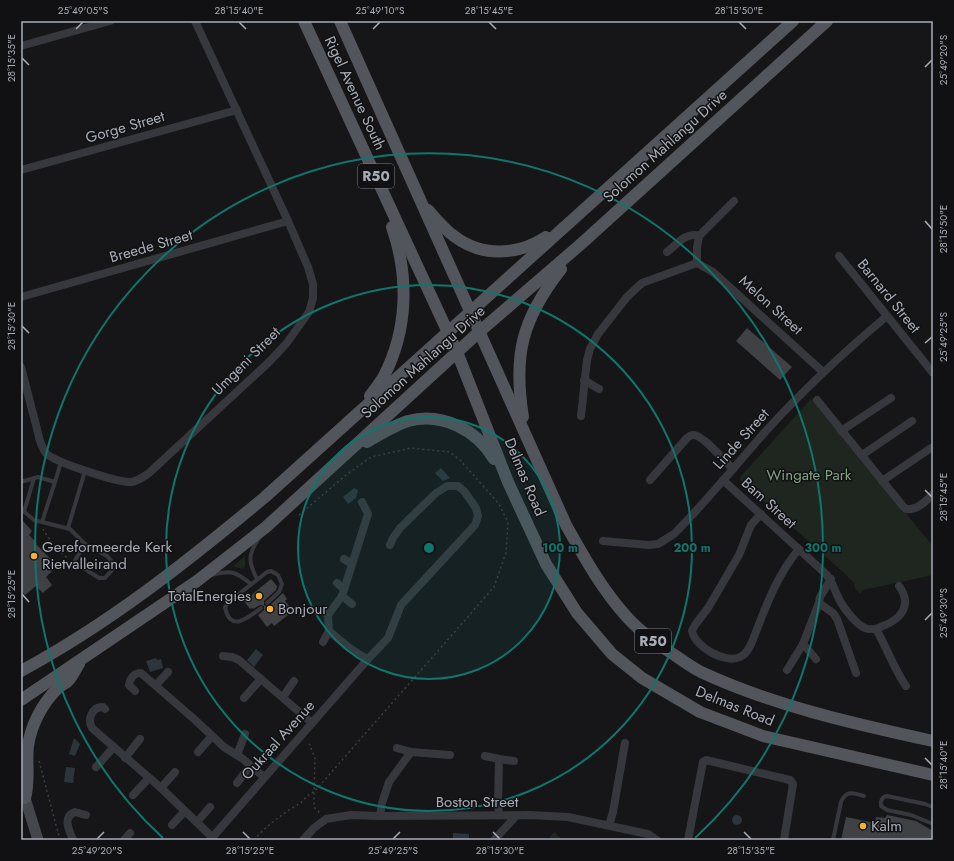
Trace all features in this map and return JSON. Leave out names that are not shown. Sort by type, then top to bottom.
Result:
[{"type":"main road","name":"Rigel Avenue South","points":[[304,21],[447,332]]},
{"type":"main road","name":"Rigel Avenue South","points":[[340,21],[470,312]]},
{"type":"main road","name":"Solomon Mahlangu Drive","points":[[21,671],[113,616],[198,552],[265,497],[793,21]]},
{"type":"main road","name":"Solomon Mahlangu Drive","points":[[21,700],[197,581],[266,527],[478,332],[581,244],[827,21]]},
{"type":"main road","points":[[360,412],[384,376],[396,346],[404,313],[404,286],[400,257],[395,235],[371,165]]},
{"type":"main road","points":[[420,202],[452,235],[478,249],[491,251],[504,252],[523,248],[540,241],[571,220]]},
{"type":"main road","points":[[525,432],[519,377],[519,359],[522,340],[528,321],[550,282],[581,244]]},
{"type":"main road","name":"Delmas Road","points":[[470,312],[566,525],[589,567],[605,591],[627,617],[655,643],[700,671],[755,694],[817,713],[933,741]]},
{"type":"main road","name":"Delmas Road","points":[[447,332],[457,352],[508,482],[546,564],[577,613],[612,654],[642,678],[700,712],[763,736],[933,775]]},
{"type":"main road","points":[[348,452],[391,428],[409,421],[437,420],[453,424],[472,434],[490,452],[508,482]]},
{"type":"main road","points":[[25,798],[28,790],[28,746],[36,720],[52,694],[58,687],[68,681],[82,660]]},
{"type":"main road","points":[[21,785],[38,840]]},
{"type":"street","points":[[21,46],[110,21]]},
{"type":"street","name":"Umgeni Street","points":[[21,368],[40,441],[49,457],[117,480],[130,482],[143,477],[268,363],[286,344],[309,312],[313,298],[313,284],[308,268],[288,221],[195,21]]},
{"type":"street","name":"Gorge Street","points":[[21,170],[237,110]]},
{"type":"street","points":[[581,416],[587,360],[594,339],[627,297],[642,283],[697,263],[699,236],[734,201]]},
{"type":"street","name":"Breede Street","points":[[21,297],[288,221]]},
{"type":"street","points":[[667,252],[689,235],[695,234],[699,236]]},
{"type":"street","name":"Barnard Street","points":[[839,256],[933,373]]},
{"type":"street","name":"Melon Street","points":[[697,263],[713,272],[823,372]]},
{"type":"street","name":"Linde Street","points":[[603,541],[650,545],[658,544],[664,540],[679,528],[766,431],[823,372],[887,316]]},
{"type":"street","points":[[584,380],[599,389]]},
{"type":"street","points":[[841,431],[891,398]]},
{"type":"street","points":[[817,400],[906,509],[914,509],[925,502],[933,494]]},
{"type":"street","points":[[862,455],[912,421]]},
{"type":"street","points":[[650,480],[687,438],[692,435],[696,435],[708,444],[732,469]]},
{"type":"street","points":[[882,481],[931,448]]},
{"type":"street","name":"Bam Street","points":[[723,480],[831,579]]},
{"type":"street","name":"Oukraal Avenue","points":[[210,838],[388,638],[401,606],[475,525],[478,516],[476,508],[461,488],[455,485],[447,486],[436,493],[400,528],[390,545]]},
{"type":"street","points":[[323,642],[329,631],[328,615],[343,593],[368,514],[362,502]]},
{"type":"street","points":[[761,514],[751,525],[739,555],[714,599],[692,631],[695,639],[703,647],[713,654],[724,657],[737,658],[746,653],[781,574],[790,559],[799,549]]},
{"type":"street","points":[[344,559],[352,564]]},
{"type":"street","points":[[787,670],[803,644],[820,597],[831,579]]},
{"type":"street","points":[[831,579],[840,602],[853,618],[865,628],[876,629],[893,621],[902,614],[905,598],[904,592],[899,586]]},
{"type":"street","points":[[337,583],[352,604]]},
{"type":"street","points":[[819,603],[833,613],[837,619],[856,673]]},
{"type":"street","points":[[321,610],[328,615]]},
{"type":"street","points":[[876,629],[906,686]]},
{"type":"street","points":[[329,631],[351,649],[368,659]]},
{"type":"street","points":[[803,644],[816,659]]},
{"type":"street","points":[[223,656],[235,658],[312,723]]},
{"type":"street","points":[[156,685],[168,672]]},
{"type":"street","points":[[135,691],[130,686],[130,682],[133,676],[139,673],[156,685],[224,747],[237,755],[264,777]]},
{"type":"street","points":[[244,698],[261,679]]},
{"type":"street","points":[[283,697],[294,681]]},
{"type":"street","points":[[105,709],[101,706],[95,708],[90,717],[90,725],[94,731],[161,788],[197,822],[210,838]]},
{"type":"street","points":[[237,755],[245,734]]},
{"type":"street","points":[[198,752],[212,736]]},
{"type":"street","points":[[125,758],[140,739]]},
{"type":"street","points":[[609,825],[613,812],[625,743]]},
{"type":"street","points":[[96,767],[113,748]]},
{"type":"street","points":[[397,748],[411,752],[450,755]]},
{"type":"street","points":[[380,816],[382,803],[389,782],[411,752]]},
{"type":"street","points":[[485,756],[514,761]]},
{"type":"street","points":[[499,759],[499,815]]},
{"type":"street","points":[[688,840],[703,762],[706,760],[790,780],[792,784],[784,840]]},
{"type":"street","points":[[237,782],[250,766]]},
{"type":"street","points":[[161,788],[175,772]]},
{"type":"street","points":[[133,795],[149,778]]},
{"type":"street","points":[[197,822],[210,807]]},
{"type":"street","points":[[172,825],[185,811]]},
{"type":"street","points":[[73,840],[67,824],[68,818],[75,812],[86,815]]},
{"type":"street","name":"Boston Street","points":[[303,840],[320,822],[339,816],[499,815],[568,817],[648,834],[657,840]]},
{"type":"street","points":[[494,840],[516,816]]},
{"type":"street","points":[[124,840],[130,833]]},
{"type":"lane","points":[[42,522],[61,462]]},
{"type":"lane","points":[[68,528],[86,470]]},
{"type":"lane","points":[[21,482],[38,477],[55,482]]},
{"type":"lane","points":[[34,478],[22,510],[34,520],[72,530],[86,544],[107,556],[114,564],[110,574],[105,578],[99,578],[74,562],[86,544]]},
{"type":"lane","points":[[257,579],[251,567],[251,554],[266,527]]},
{"type":"lane","points":[[261,608],[246,619],[238,622],[232,621],[226,612],[225,607],[227,603],[257,579],[271,571],[278,575],[282,581],[282,587],[268,603]]},
{"type":"lane","points":[[197,581],[212,575],[232,572],[238,573],[251,584]]},
{"type":"lane","points":[[833,840],[843,796],[850,793],[864,796]]},
{"type":"lane","points":[[933,807],[889,796],[884,797],[881,801],[881,806],[885,809],[911,815],[933,824]]},
{"type":"path","points":[[42,522],[41,524],[47,536],[63,554],[74,562]]},
{"type":"path","points":[[254,840],[293,806],[300,803],[314,792],[315,758],[304,732]]},
{"type":"path","points":[[38,757],[60,840]]},
{"type":"green space","name":"Wingate Park","points":[[811,399],[933,546],[933,575],[863,590],[860,594],[855,588],[854,583],[845,574],[742,482],[740,479],[741,476]]},
{"type":"green space","points":[[245,556],[245,567],[242,569],[233,566]]},
{"type":"green space","points":[[554,832],[563,840],[547,840]]},
{"type":"shaded area","points":[[441,468],[450,478],[443,481],[435,473]]},
{"type":"shaded area","points":[[354,488],[358,490],[356,498],[348,504],[343,497]]},
{"type":"shaded area","points":[[256,649],[263,655],[254,667],[247,660]]},
{"type":"shaded area","points":[[156,658],[157,660],[161,659],[163,668],[150,672],[146,661]]},
{"type":"shaded area","points":[[74,738],[80,744],[75,756],[69,754]]},
{"type":"shaded area","points":[[66,767],[75,768],[73,783],[64,782]]},
{"type":"shaded area","points":[[737,815],[742,820],[737,825],[732,820]]},
{"type":"shaded area","points":[[453,833],[469,834],[469,840],[453,840]]},
{"type":"building","points":[[747,328],[792,367],[780,380],[736,341]]},
{"type":"building","name":"Gereformeerde Kerk Rietvalleirand","points":[[21,519],[32,531],[29,535],[57,566],[46,577],[52,585],[43,593],[36,586],[25,595],[21,591]]},
{"type":"building","points":[[271,579],[277,586],[276,590],[264,601],[264,605],[269,606],[283,593],[287,599],[285,601],[291,608],[286,612],[288,615],[274,626],[272,623],[267,627],[258,615],[264,610],[264,606],[260,605],[250,609],[244,601]]},
{"type":"building","points":[[887,815],[916,821],[933,831],[933,840],[841,840],[846,817],[875,823],[876,817],[885,818]]},
{"type":"place","name":"Gereformeerde Kerk Rietvalleirand","points":[[34,556]]},
{"type":"place","name":"TotalEnergies","points":[[259,596]]},
{"type":"place","name":"Bonjour","points":[[270,609]]},
{"type":"place","name":"Kalm","points":[[863,826]]}]
